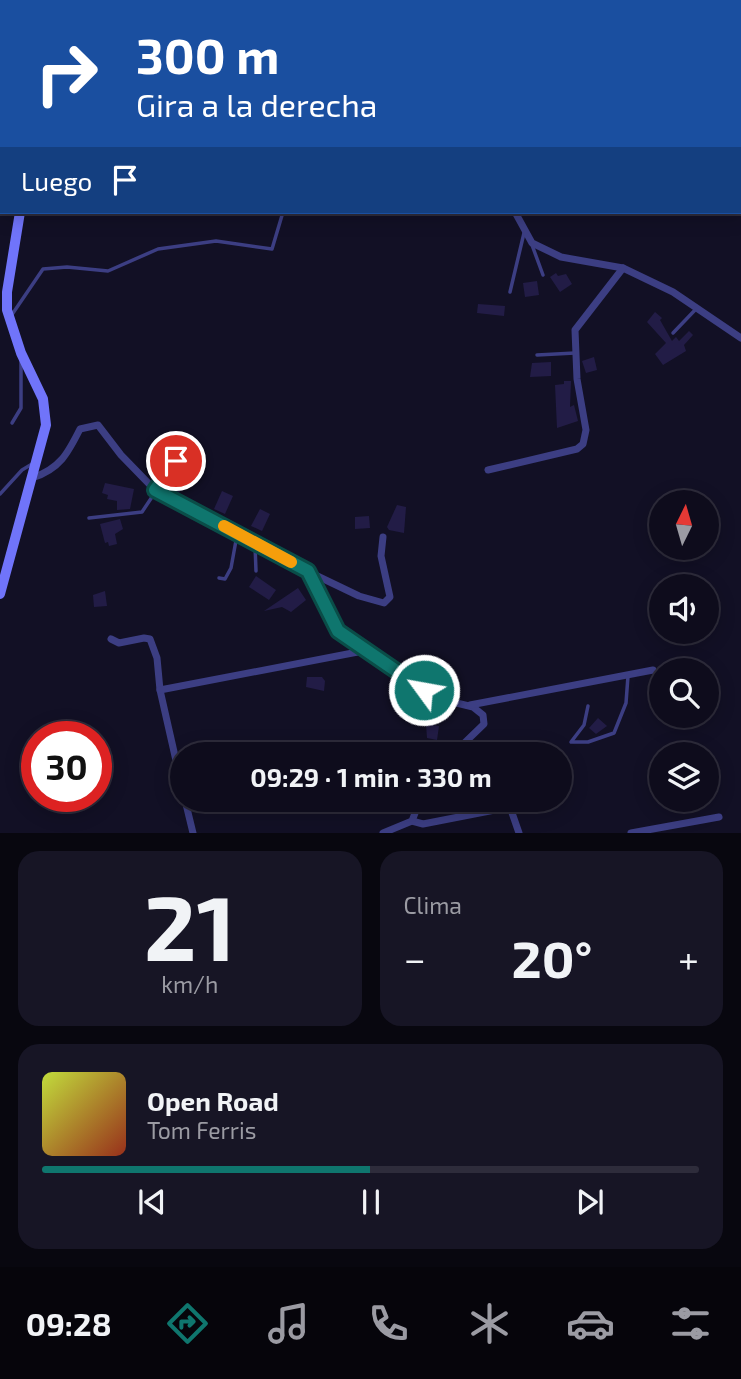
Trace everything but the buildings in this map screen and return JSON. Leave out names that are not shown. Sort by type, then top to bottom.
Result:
[{"type":"main road","points":[[0,594],[46,425],[43,399],[21,353],[6,292],[20,214]]},
{"type":"street","points":[[516,214],[524,233],[532,243],[561,257],[623,268],[698,307],[740,338]]},
{"type":"street","points":[[488,470],[577,449],[583,444],[586,430],[575,353],[575,330],[623,268]]},
{"type":"street","points":[[32,478],[49,473],[65,459],[80,429],[98,425],[121,455],[155,490],[308,571],[359,596],[384,603],[390,597],[381,556],[383,537]]},
{"type":"street","points":[[308,571],[338,631],[363,651],[436,698],[466,706],[483,715],[484,724],[465,742]]},
{"type":"street","points":[[111,639],[119,643],[150,639],[157,658],[160,690],[172,742]]},
{"type":"street","points":[[160,690],[363,651]]},
{"type":"street","points":[[466,706],[649,671]]},
{"type":"street","points":[[383,833],[412,821],[423,824],[505,808],[511,810],[519,833]]},
{"type":"street","points":[[188,812],[193,833]]},
{"type":"street","points":[[412,821],[415,812]]},
{"type":"street","points":[[631,833],[719,817]]},
{"type":"lane","points":[[10,317],[43,269],[49,267],[108,271],[158,249],[216,240],[272,249],[282,214]]},
{"type":"lane","points":[[510,292],[524,233]]},
{"type":"lane","points":[[532,243],[543,275]]},
{"type":"lane","points":[[673,333],[685,324],[698,307]]},
{"type":"lane","points":[[12,423],[20,408],[21,353]]},
{"type":"lane","points":[[537,355],[575,353]]},
{"type":"lane","points":[[89,518],[142,512],[149,507],[155,490],[184,455]]},
{"type":"lane","points":[[0,494],[22,470],[37,461]]},
{"type":"lane","points":[[219,578],[225,579],[231,568],[237,533]]},
{"type":"lane","points":[[255,543],[256,571]]},
{"type":"lane","points":[[588,706],[584,725],[571,741],[588,742],[614,733],[626,703],[629,674]]},
{"type":"slow traffic","points":[[224,526],[291,562]]},
{"type":"route","points":[[176,461],[168,476],[155,490],[308,571],[320,589],[338,631],[363,651],[424,690]]}]
